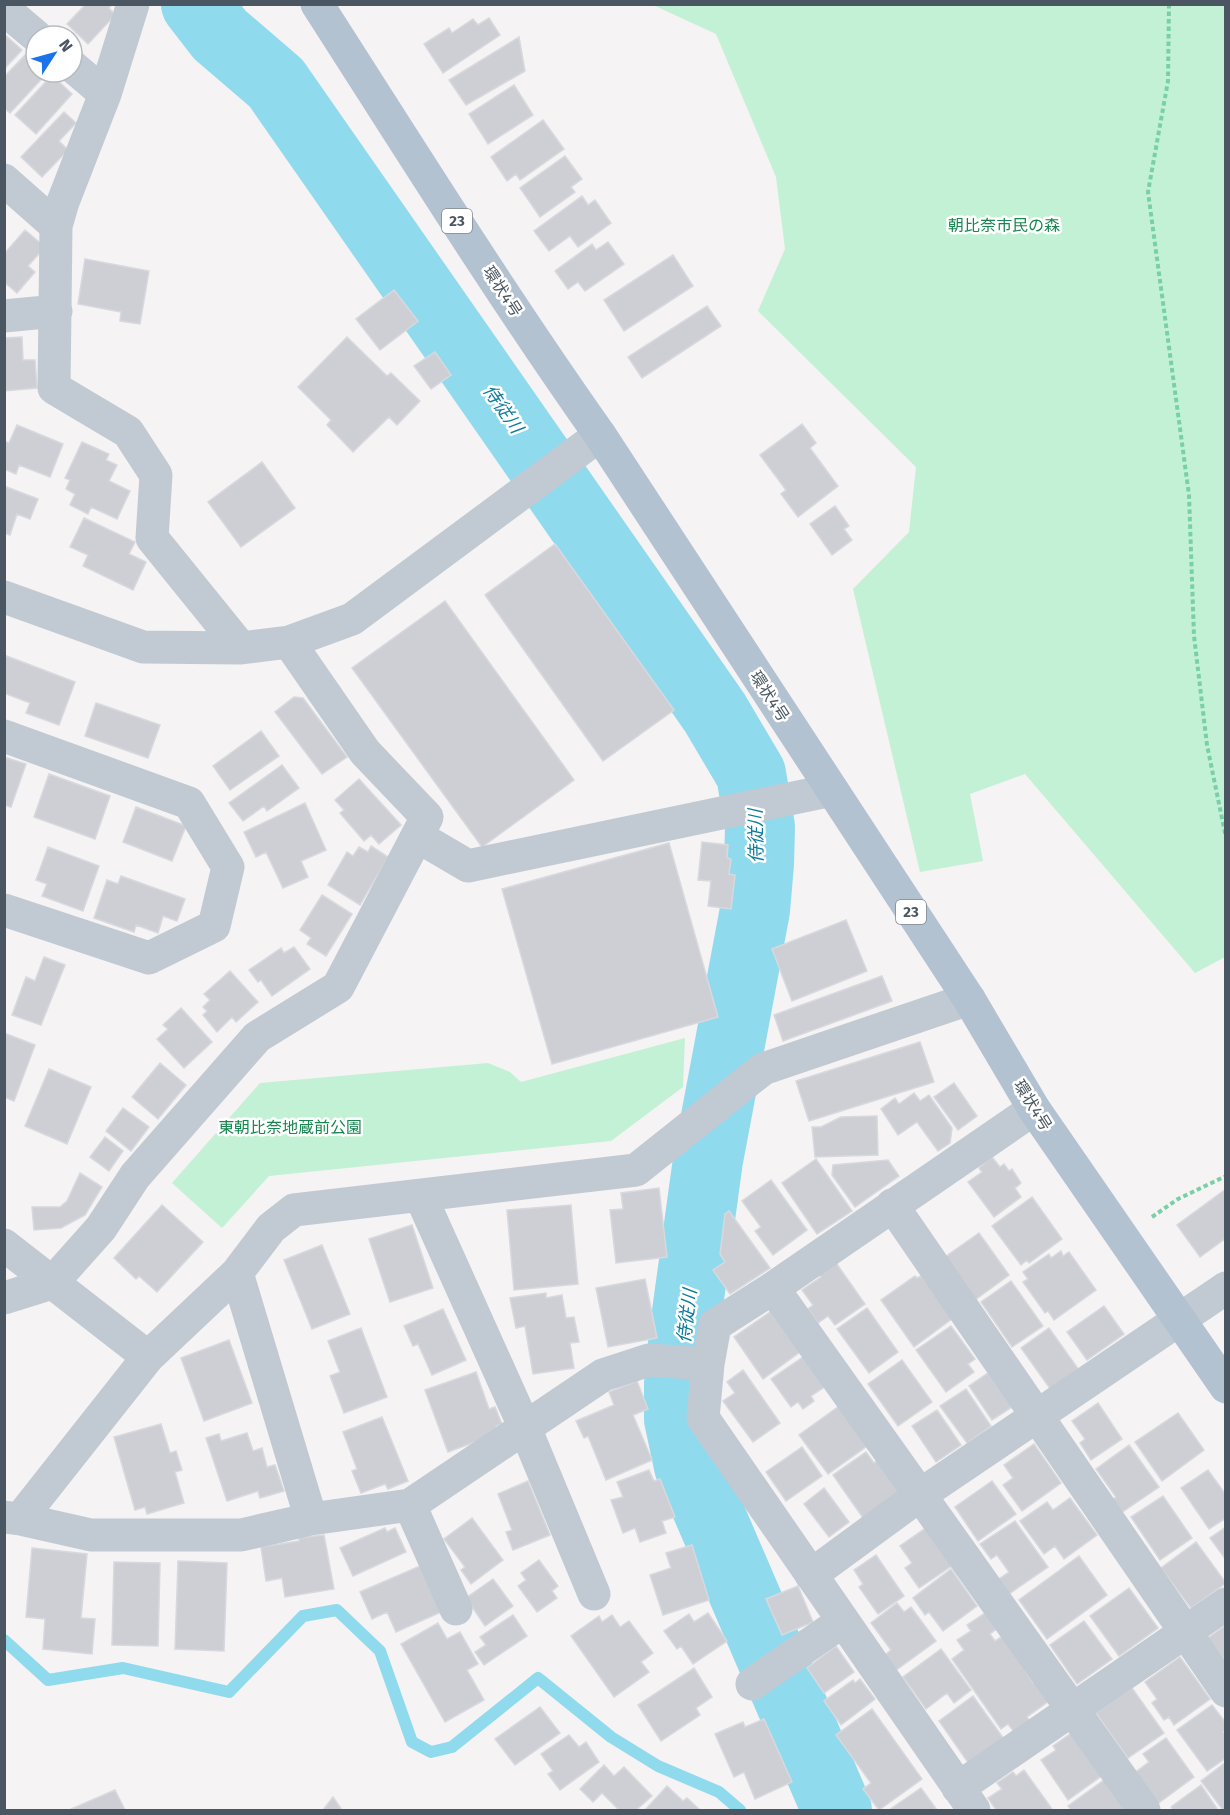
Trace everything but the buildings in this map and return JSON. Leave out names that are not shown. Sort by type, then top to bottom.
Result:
[{"type":"main road","name":"環状4号","points":[[317,4],[555,371],[600,435],[969,999],[1034,1109],[1226,1386]]},
{"type":"street","points":[[133,4],[105,94],[56,226],[54,388],[128,432],[156,475],[152,538],[242,648]]},
{"type":"street","points":[[4,9],[24,26]]},
{"type":"street","points":[[84,76],[105,94]]},
{"type":"street","points":[[4,180],[56,226]]},
{"type":"street","points":[[4,316],[56,310]]},
{"type":"street","points":[[4,597],[143,647],[242,648],[289,642],[352,619],[600,435]]},
{"type":"street","points":[[4,1298],[52,1282],[101,1228],[135,1176],[256,1037],[338,987],[427,817],[365,752],[289,642]]},
{"type":"street","points":[[4,736],[189,802],[228,867],[214,926],[149,958],[4,910]]},
{"type":"street","points":[[417,836],[468,866],[832,790]]},
{"type":"street","points":[[708,1365],[649,1360],[603,1375],[410,1505],[311,1519],[241,1536],[91,1536],[12,1518],[148,1357],[237,1273],[271,1228],[294,1210],[421,1197],[636,1170],[763,1069],[969,999]]},
{"type":"street","points":[[1034,1109],[773,1288],[715,1325],[708,1365],[703,1418],[966,1799],[1072,1709],[1226,1604]]},
{"type":"street","points":[[421,1197],[525,1428],[594,1594]]},
{"type":"street","points":[[892,1205],[1226,1691]]},
{"type":"street","points":[[4,1245],[148,1357]]},
{"type":"street","points":[[237,1273],[311,1519]]},
{"type":"street","points":[[773,1288],[1144,1810]]},
{"type":"street","points":[[811,1575],[920,1495],[1226,1288]]},
{"type":"street","points":[[410,1505],[456,1609]]},
{"type":"street","points":[[752,1684],[843,1621]]},
{"type":"path","points":[[1169,4],[1168,81],[1148,192],[1189,495],[1194,636],[1207,745],[1226,838]]},
{"type":"path","points":[[1146,1221],[1178,1199],[1226,1176]]},
{"type":"green space","name":"朝比奈市民の森","points":[[653,5],[1225,5],[1225,957],[1195,973],[1025,774],[970,794],[983,861],[920,872],[853,589],[909,532],[916,467],[758,311],[785,249],[776,177],[716,34]]},
{"type":"green space","name":"東朝比奈地蔵前公園","points":[[685,1038],[683,1087],[611,1141],[269,1176],[222,1228],[172,1183],[260,1083],[488,1063],[510,1072],[521,1082]]},
{"type":"waterway","name":"侍従川","points":[[196,4],[220,35],[276,83],[715,713],[751,774],[760,827],[755,910],[708,1160],[684,1334],[679,1384],[679,1419],[689,1466],[837,1810]]},
{"type":"waterway","points":[[4,1640],[48,1680],[123,1668],[229,1692],[303,1616],[337,1610],[380,1651],[412,1742],[431,1752],[452,1747],[538,1678],[611,1737],[658,1766],[719,1792],[740,1810]]}]
